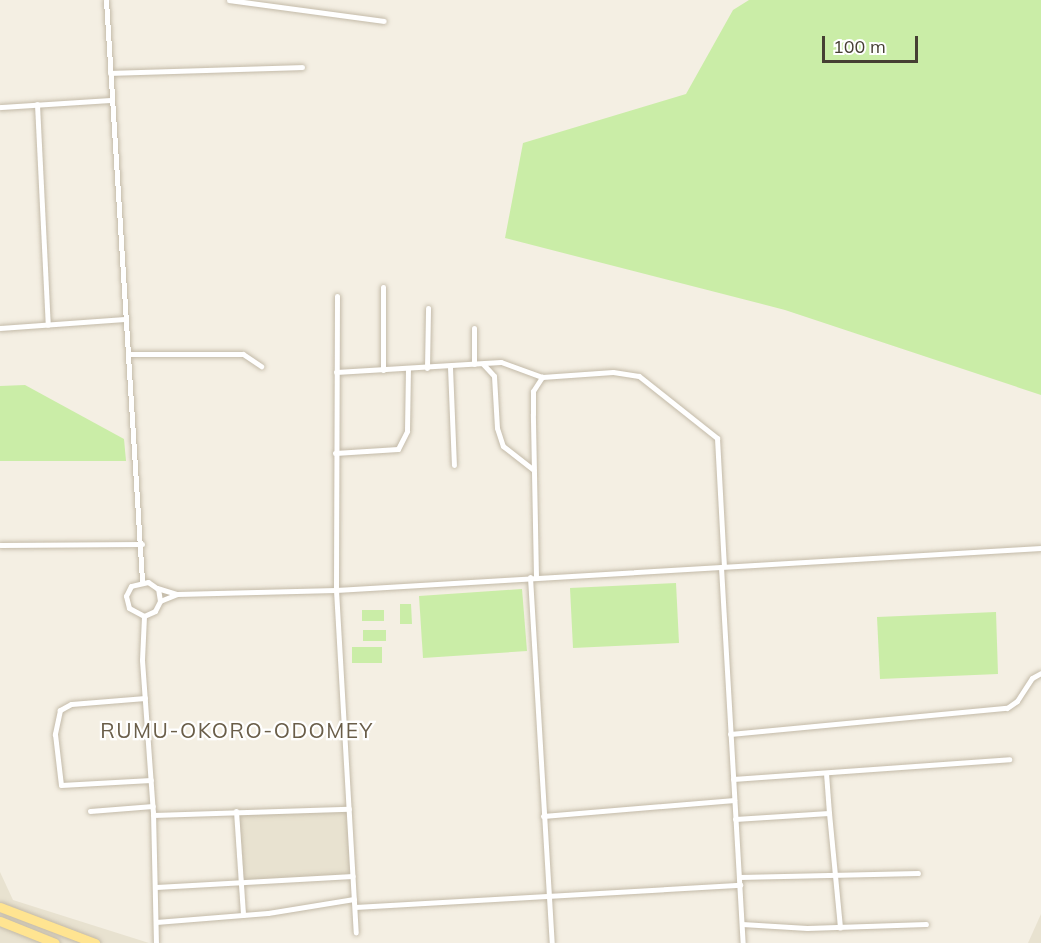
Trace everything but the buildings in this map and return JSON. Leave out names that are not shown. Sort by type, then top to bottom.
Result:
[{"type":"main road","points":[[0,908],[95,943]]},
{"type":"main road","points":[[0,921],[55,943]]},
{"type":"street","points":[[106,0],[124,319],[142,544],[142,581]]},
{"type":"street","points":[[229,0],[384,21]]},
{"type":"street","points":[[293,9],[294,0]]},
{"type":"street","points":[[110,73],[302,67]]},
{"type":"street","points":[[0,107],[112,100]]},
{"type":"street","points":[[37,104],[48,325]]},
{"type":"street","points":[[383,287],[383,370]]},
{"type":"street","points":[[337,296],[336,590],[356,932]]},
{"type":"street","points":[[427,368],[428,308]]},
{"type":"street","points":[[0,328],[124,319]]},
{"type":"street","points":[[474,328],[474,364]]},
{"type":"street","points":[[128,354],[243,354],[261,366]]},
{"type":"street","points":[[336,372],[450,367],[501,362],[542,377],[630,373],[647,382],[684,416],[714,434],[743,943]]},
{"type":"street","points":[[483,364],[494,376],[497,428],[503,446],[534,470]]},
{"type":"street","points":[[450,367],[454,465]]},
{"type":"street","points":[[335,453],[398,449],[406,431],[408,369]]},
{"type":"street","points":[[542,377],[533,391],[533,577],[543,816],[552,943]]},
{"type":"street","points":[[0,545],[142,544]]},
{"type":"street","points":[[157,588],[160,601],[155,611],[144,616],[133,612],[126,602],[131,586],[142,581],[177,594],[336,590],[1041,548]]},
{"type":"street","points":[[160,601],[177,594]]},
{"type":"street","points":[[144,616],[145,698],[156,887],[156,943]]},
{"type":"street","points":[[730,734],[1007,708],[1017,700],[1032,678],[1041,673]]},
{"type":"street","points":[[145,698],[71,704],[60,710],[55,734],[61,785],[151,780]]},
{"type":"street","points":[[733,779],[1009,759]]},
{"type":"street","points":[[826,773],[840,927]]},
{"type":"street","points":[[543,816],[734,800]]},
{"type":"street","points":[[90,811],[153,806]]},
{"type":"street","points":[[153,816],[236,811],[349,809]]},
{"type":"street","points":[[236,811],[243,915]]},
{"type":"street","points":[[735,819],[829,813]]},
{"type":"street","points":[[739,877],[918,873]]},
{"type":"street","points":[[156,887],[353,876]]},
{"type":"street","points":[[355,907],[740,885]]},
{"type":"street","points":[[156,922],[243,915],[354,899]]},
{"type":"street","points":[[742,924],[840,927],[926,924]]},
{"type":"shaded area","points":[[347,811],[350,876],[242,882],[238,813]]},
{"type":"shaded area","points":[[0,872],[13,900],[149,943],[0,943]]},
{"type":"shaded area","points":[[1041,914],[1041,943],[1028,943]]},
{"type":"green space","points":[[749,0],[1041,0],[1041,395],[785,310],[505,238],[523,143],[686,94],[733,10]]},
{"type":"green space","points":[[25,385],[124,439],[126,461],[0,461],[0,386]]},
{"type":"green space","points":[[676,583],[679,643],[573,648],[570,588]]},
{"type":"green space","points":[[522,589],[527,651],[423,658],[419,596]]},
{"type":"green space","points":[[400,604],[411,604],[412,624],[400,624]]},
{"type":"green space","points":[[362,610],[384,610],[384,621],[362,621]]},
{"type":"green space","points":[[996,612],[998,674],[880,679],[877,617]]},
{"type":"green space","points":[[363,630],[386,630],[386,641],[363,641]]},
{"type":"green space","points":[[352,647],[382,647],[382,663],[352,663]]},
{"type":"district","name":"RUMU-OKORO-ODOMEY","points":[[237,730]]}]
